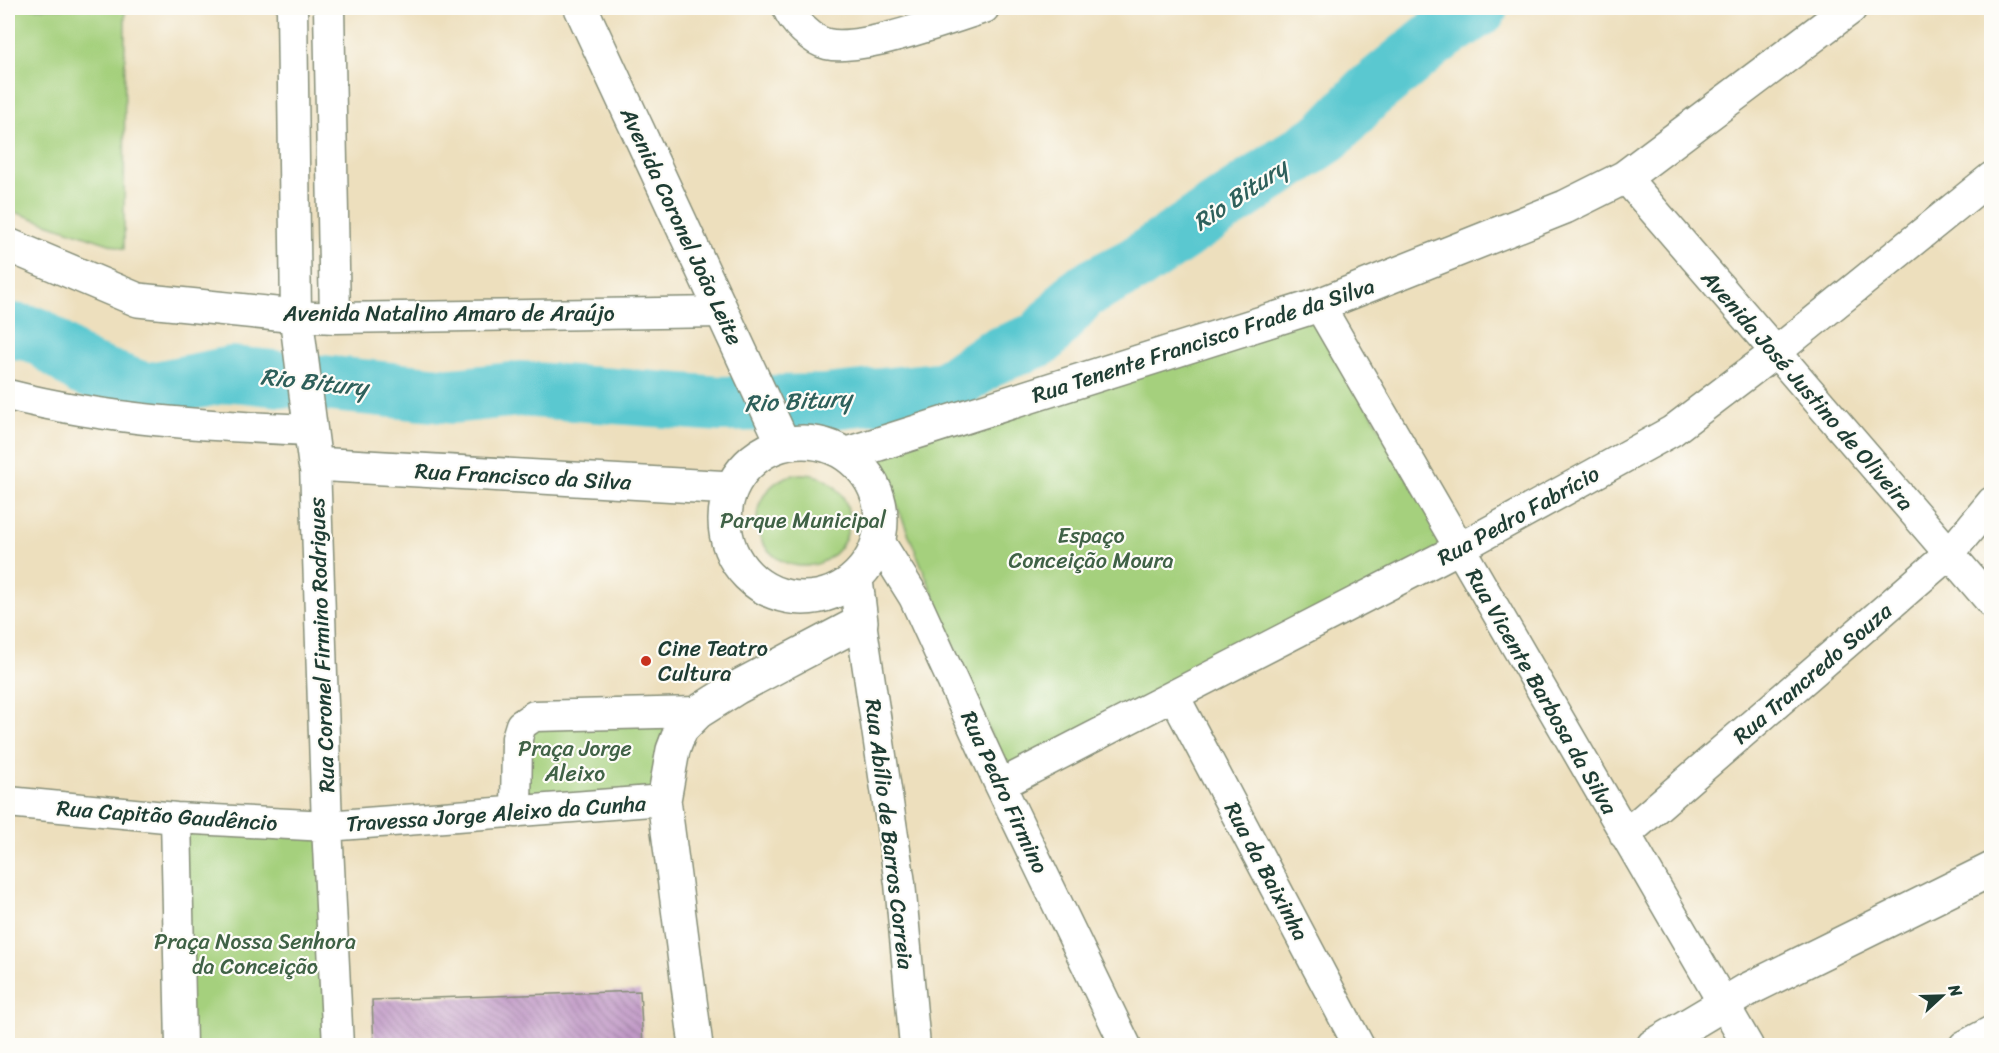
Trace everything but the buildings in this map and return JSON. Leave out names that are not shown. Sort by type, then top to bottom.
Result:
[{"type":"street","points":[[292,8],[296,315],[298,350],[315,464]]},
{"type":"street","points":[[328,8],[335,318]]},
{"type":"street","name":"Avenida Coronel João Leite","points":[[581,8],[778,432]]},
{"type":"street","points":[[788,8],[789,13],[814,38],[828,45],[883,39],[984,8]]},
{"type":"street","name":"Rua Tenente Francisco Frade da Silva","points":[[847,454],[1319,305],[1565,207],[1625,177],[1850,8]]},
{"type":"street","name":"Avenida José Justino de Oliveira","points":[[1625,177],[1992,603]]},
{"type":"street","name":"Rua Pedro Fabrício","points":[[1000,785],[1458,549],[1672,431],[1776,352],[1992,177]]},
{"type":"street","name":"Avenida Natalino Amaro de Araújo","points":[[8,245],[138,300],[335,318],[728,326]]},
{"type":"street","name":"Rua Vicente Barbosa da Silva","points":[[1319,305],[1458,549],[1748,1046]]},
{"type":"street","points":[[8,395],[119,416],[194,426],[308,420]]},
{"type":"street","points":[[778,432],[826,445],[847,454],[865,471],[877,493],[882,517],[879,541],[870,562],[856,580],[833,593],[807,599],[781,596],[757,584],[739,565],[727,540],[725,514],[731,488],[744,468],[762,453],[778,432]]},
{"type":"street","name":"Rua Francisco da Silva","points":[[315,464],[731,488]]},
{"type":"street","name":"Rua Coronel Firmino Rodrigues","points":[[315,464],[327,826],[338,1046]]},
{"type":"street","name":"Rua Trancredo Souza","points":[[1625,835],[1950,554],[1992,502]]},
{"type":"street","name":"Rua Pedro Firmino","points":[[879,541],[914,597],[1000,785],[1126,1046]]},
{"type":"street","points":[[696,1046],[664,800],[673,750],[681,729],[698,712],[736,688],[861,622],[856,580]]},
{"type":"street","name":"Rua Abílio de Barros Correia","points":[[861,622],[900,883],[915,1046]]},
{"type":"street","name":"Rua da Baixinha","points":[[1174,696],[1359,1046]]},
{"type":"street","points":[[516,812],[516,738],[521,725],[534,716],[698,712]]},
{"type":"street","name":"Travessa Jorge Aleixo da Cunha","points":[[327,826],[664,800]]},
{"type":"street","name":"Rua Capitão Gaudêncio","points":[[8,802],[176,818],[327,826]]},
{"type":"street","points":[[176,818],[181,1046]]},
{"type":"street","points":[[1653,1046],[1723,1004],[1992,869]]},
{"type":"street","points":[[1964,1046],[1992,1031]]},
{"type":"green space","points":[[8,8],[125,8],[124,249],[8,210]]},
{"type":"green space","name":"Espaço Conceição Moura","points":[[1316,314],[1446,546],[1005,770],[873,447]]},
{"type":"green space","name":"Parque Municipal","points":[[803,474],[821,477],[836,487],[846,502],[849,520],[846,538],[836,553],[821,563],[803,566],[785,563],[770,553],[760,538],[757,520],[760,502],[770,487],[785,477]]},
{"type":"green space","name":"Praça Jorge Aleixo","points":[[698,712],[664,800],[516,812],[521,725]]},
{"type":"green space","name":"Praça Nossa Senhora da Conceição","points":[[176,818],[324,828],[336,1045],[181,1045]]},
{"type":"waterway","name":"Rio Bitury","points":[[8,330],[37,335],[83,368],[146,391],[232,374],[452,396],[520,389],[721,404],[825,402],[946,389],[991,358],[1040,339],[1082,292],[1136,264],[1327,136],[1368,93],[1434,39],[1480,8]]},
{"type":"place","name":"Cine Teatro Cultura","points":[[646,661]]}]
